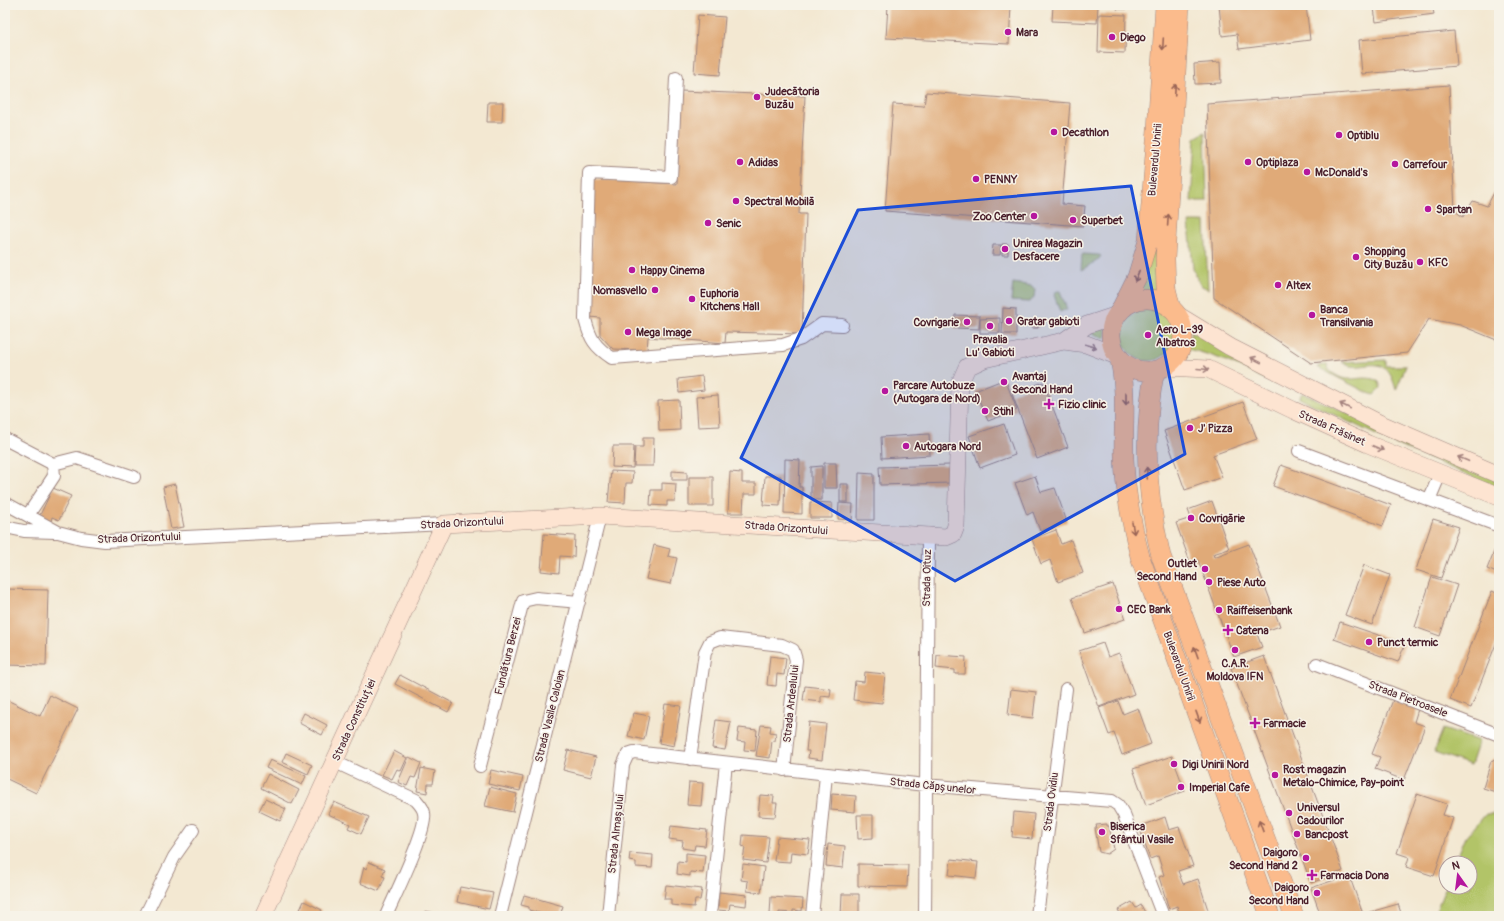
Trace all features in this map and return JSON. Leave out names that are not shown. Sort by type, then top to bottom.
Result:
[{"type":"main road","name":"Bulevardul Unirii","points":[[1119,312],[1137,277],[1148,241],[1158,129],[1165,5]]},
{"type":"main road","name":"Bulevardul Unirii","points":[[1174,311],[1166,288],[1165,259],[1180,5]]},
{"type":"main road","points":[[1146,299],[1159,301],[1174,311],[1181,325],[1181,345],[1172,361],[1159,369],[1136,370],[1119,358],[1111,343],[1111,328],[1119,312],[1133,302],[1146,299]]},
{"type":"main road","name":"Bulevardul Unirii","points":[[1119,358],[1126,395],[1124,457],[1126,487],[1141,560],[1270,916]]},
{"type":"main road","name":"Bulevardul Unirii","points":[[1159,369],[1148,411],[1146,456],[1150,506],[1161,556],[1293,916]]},
{"type":"street","points":[[676,78],[671,176],[589,173],[585,319],[588,333],[598,348],[612,358],[783,345],[801,338],[822,324],[842,324]]},
{"type":"street","points":[[1174,311],[1230,347],[1379,423],[1499,475]]},
{"type":"street","name":"Strada Oituz","points":[[1064,341],[1087,325],[1119,312]]},
{"type":"street","name":"Strada Oituz","points":[[925,916],[928,538],[946,537],[953,534],[956,526],[960,383],[967,367],[984,359],[1064,341],[1086,344],[1119,358]]},
{"type":"street","name":"Strada Frăsinet","points":[[1159,369],[1208,369],[1293,410],[1440,474],[1499,497]]},
{"type":"street","points":[[5,439],[53,464],[77,458],[134,477]]},
{"type":"street","points":[[1298,451],[1499,526]]},
{"type":"street","points":[[28,516],[54,476],[53,464]]},
{"type":"street","points":[[1429,500],[1440,474]]},
{"type":"street","name":"Strada Orizontului","points":[[5,502],[58,532],[105,542],[600,516],[928,538]]},
{"type":"street","name":"Strada Vasile Caloian","points":[[500,916],[600,516]]},
{"type":"street","name":"Strada Constituției","points":[[263,916],[444,524]]},
{"type":"street","points":[[5,527],[24,531],[58,532]]},
{"type":"street","name":"Fundătura Berzei","points":[[480,766],[523,601],[536,598],[579,602]]},
{"type":"street","name":"Strada Ardealului","points":[[690,759],[705,652],[710,642],[720,638],[782,645],[793,650],[796,660],[784,770]]},
{"type":"street","name":"Strada Pietroasele","points":[[1317,664],[1497,734]]},
{"type":"street","name":"Strada Ovidiu","points":[[1037,916],[1066,689]]},
{"type":"street","name":"Strada Căpșunelor","points":[[628,754],[634,752],[826,775],[1051,797],[1105,800],[1118,805],[1124,815],[1163,916]]},
{"type":"street","name":"Strada Almașului","points":[[608,916],[622,765],[628,754]]},
{"type":"street","points":[[335,762],[416,800],[422,806],[425,813],[422,830],[386,916]]},
{"type":"street","points":[[710,916],[726,763]]},
{"type":"street","points":[[812,916],[826,775]]},
{"type":"street","points":[[145,916],[174,857],[193,830]]},
{"type":"highlighted area","points":[[1131,186],[1185,454],[955,581],[741,458],[858,210]]},
{"type":"green space","points":[[1205,132],[1207,201],[1191,201],[1195,138]]},
{"type":"green space","points":[[1189,222],[1205,222],[1208,289],[1200,285],[1193,269]]},
{"type":"green space","points":[[1156,226],[1160,293],[1152,291],[1138,292]]},
{"type":"green space","points":[[1082,254],[1101,256],[1097,261],[1081,270]]},
{"type":"green space","points":[[1013,283],[1032,286],[1035,290],[1034,297],[1030,302],[1011,301]]},
{"type":"green space","points":[[1057,291],[1060,291],[1067,309],[1060,312],[1054,295]]},
{"type":"green space","points":[[1148,309],[1162,313],[1170,321],[1174,335],[1170,349],[1162,357],[1148,361],[1134,357],[1126,349],[1122,335],[1126,321],[1134,313]]},
{"type":"green space","points":[[1106,327],[1106,336],[1104,338],[1089,332]]},
{"type":"green space","points":[[1191,331],[1278,379],[1276,383],[1220,359],[1187,349],[1191,340]]},
{"type":"green space","points":[[1386,360],[1386,366],[1406,366],[1396,390],[1391,376],[1379,365],[1349,366],[1342,362]]},
{"type":"green space","points":[[1327,364],[1329,370],[1341,378],[1374,379],[1379,382],[1381,388],[1374,395],[1317,367]]},
{"type":"green space","points":[[1302,393],[1499,479],[1499,488],[1406,449],[1301,399],[1300,397]]},
{"type":"green space","points":[[1443,729],[1479,741],[1471,765],[1434,752]]},
{"type":"green space","points":[[1486,814],[1499,814],[1499,916],[1434,916],[1442,895],[1478,895],[1478,855],[1458,855],[1465,838]]},
{"type":"building","points":[[888,5],[1011,5],[1009,44],[886,38]]},
{"type":"building","points":[[1053,5],[1098,5],[1097,23],[1052,21]]},
{"type":"building","points":[[1117,5],[1133,5],[1132,9],[1117,9]]},
{"type":"building","points":[[1219,5],[1306,5],[1310,40],[1239,49],[1237,34],[1222,36]]},
{"type":"building","points":[[1396,5],[1432,5],[1434,14],[1376,22],[1374,8]]},
{"type":"building","name":"Diego","points":[[1099,14],[1126,15],[1125,53],[1098,52]]},
{"type":"building","points":[[698,15],[725,17],[720,75],[694,73]]},
{"type":"building","points":[[1454,31],[1457,66],[1362,74],[1359,40]]},
{"type":"building","points":[[1220,62],[1221,83],[1195,84],[1194,64]]},
{"type":"building","name":"Shopping City Buzău","points":[[1449,85],[1455,211],[1463,217],[1473,201],[1487,206],[1499,183],[1499,341],[1460,325],[1429,319],[1407,353],[1311,363],[1214,298],[1207,104]]},
{"type":"building","points":[[681,91],[805,96],[799,214],[806,214],[802,334],[726,332],[725,343],[648,337],[647,350],[613,349],[600,335],[600,318],[590,317],[592,179],[677,184]]},
{"type":"building","name":"PENNY","points":[[926,92],[1070,103],[1062,204],[1085,206],[1083,226],[885,211],[893,104],[924,106]]},
{"type":"building","points":[[488,102],[503,102],[502,122],[487,122]]},
{"type":"building","name":"Unirea Magazin Desfacere","points":[[1002,244],[1008,244],[1008,255],[1002,255]]},
{"type":"building","points":[[993,245],[1001,245],[1000,255],[992,255]]},
{"type":"building","name":"Gratar gabioti","points":[[1003,308],[1016,309],[1016,334],[1002,334]]},
{"type":"building","name":"Covrigarie","points":[[955,315],[980,316],[979,329],[954,328]]},
{"type":"building","name":"Pravalia Lu' Gabioti","points":[[1000,318],[1000,333],[980,333],[980,319]]},
{"type":"building","points":[[1031,320],[1038,320],[1038,328],[1031,328]]},
{"type":"building","points":[[702,376],[704,390],[679,393],[678,379]]},
{"type":"building","points":[[1005,379],[1017,410],[988,421],[975,391]]},
{"type":"building","points":[[1043,382],[1068,447],[1037,459],[1012,394]]},
{"type":"building","points":[[718,395],[720,426],[698,427],[696,397]]},
{"type":"building","points":[[679,400],[680,430],[659,431],[658,401]]},
{"type":"building","points":[[1243,402],[1257,439],[1213,455],[1222,477],[1185,490],[1164,431]]},
{"type":"building","points":[[1004,424],[1015,455],[980,468],[969,436]]},
{"type":"building","name":"Autogara Nord","points":[[929,434],[930,455],[882,458],[881,437]]},
{"type":"building","points":[[643,438],[654,438],[653,466],[634,466],[635,447],[643,447]]},
{"type":"building","points":[[613,446],[634,446],[633,468],[612,467]]},
{"type":"building","points":[[785,459],[800,460],[799,487],[802,487],[802,514],[784,513]]},
{"type":"building","points":[[824,463],[836,463],[837,488],[824,488]]},
{"type":"building","points":[[950,465],[951,483],[880,485],[879,467]]},
{"type":"building","points":[[1281,465],[1391,505],[1383,526],[1273,486]]},
{"type":"building","points":[[822,466],[822,500],[811,500],[811,467]]},
{"type":"building","points":[[611,471],[633,472],[632,483],[626,483],[625,503],[608,502]]},
{"type":"building","points":[[672,471],[687,472],[687,480],[672,480]]},
{"type":"building","points":[[730,472],[742,473],[742,483],[756,483],[756,494],[744,494],[743,513],[728,513]]},
{"type":"building","points":[[859,473],[874,474],[874,520],[858,520]]},
{"type":"building","points":[[765,476],[781,476],[780,506],[763,505]]},
{"type":"building","points":[[1035,476],[1041,492],[1055,488],[1067,522],[1040,531],[1033,512],[1027,515],[1015,483]]},
{"type":"building","points":[[689,477],[713,477],[713,506],[689,506]]},
{"type":"building","points":[[662,483],[676,484],[675,501],[667,501],[667,506],[650,505],[651,490],[662,490]]},
{"type":"building","points":[[175,484],[184,527],[171,529],[163,487]]},
{"type":"building","points":[[840,484],[848,484],[848,502],[840,502]]},
{"type":"building","points":[[53,488],[71,496],[59,520],[52,517],[51,521],[40,515]]},
{"type":"building","points":[[1212,501],[1229,549],[1213,554],[1214,557],[1249,544],[1280,626],[1257,634],[1262,647],[1234,657],[1198,560],[1190,562],[1176,523],[1191,518],[1188,510]]},
{"type":"building","points":[[810,502],[832,503],[832,518],[810,518]]},
{"type":"building","points":[[839,503],[853,504],[852,520],[838,519]]},
{"type":"building","points":[[1433,519],[1459,527],[1441,578],[1416,570]]},
{"type":"building","points":[[1056,530],[1061,544],[1071,540],[1083,573],[1058,582],[1050,560],[1041,564],[1032,539]]},
{"type":"building","points":[[544,534],[575,536],[574,557],[560,556],[559,573],[541,571]]},
{"type":"building","points":[[654,545],[670,549],[668,556],[677,558],[671,584],[646,579]]},
{"type":"building","points":[[1495,549],[1499,550],[1499,574],[1487,569]]},
{"type":"building","points":[[1364,565],[1390,575],[1372,625],[1345,615]]},
{"type":"building","points":[[1432,577],[1457,585],[1440,636],[1415,627]]},
{"type":"building","points":[[1113,584],[1125,619],[1085,633],[1072,598]]},
{"type":"building","points":[[5,589],[48,590],[46,666],[5,665]]},
{"type":"building","points":[[1492,591],[1499,594],[1499,636],[1471,708],[1450,700]]},
{"type":"building","name":"Punct termic","points":[[1340,622],[1405,644],[1398,662],[1334,639]]},
{"type":"building","points":[[1103,643],[1108,657],[1119,653],[1134,694],[1099,707],[1079,651]]},
{"type":"building","points":[[937,655],[966,657],[965,674],[955,674],[955,670],[936,668]]},
{"type":"building","points":[[770,656],[786,658],[784,675],[777,674],[776,686],[767,685]]},
{"type":"building","points":[[1264,656],[1343,871],[1311,883],[1231,668]]},
{"type":"building","points":[[865,672],[885,674],[882,703],[853,700],[855,681],[864,682]]},
{"type":"building","points":[[400,675],[453,703],[448,712],[395,684]]},
{"type":"building","points":[[805,686],[831,689],[830,697],[821,696],[821,702],[803,700]]},
{"type":"building","points":[[1011,689],[1036,692],[1033,718],[1008,715]]},
{"type":"building","points":[[50,695],[78,709],[36,793],[5,778],[5,699],[40,716]]},
{"type":"building","points":[[1393,700],[1418,709],[1414,722],[1425,726],[1404,780],[1375,769],[1380,757],[1372,754]]},
{"type":"building","points":[[1118,701],[1123,714],[1138,708],[1151,744],[1122,755],[1114,733],[1109,735],[1099,708]]},
{"type":"building","points":[[665,704],[681,706],[674,746],[659,743]]},
{"type":"building","points":[[304,713],[327,725],[322,735],[299,723]]},
{"type":"building","points":[[634,713],[649,716],[644,740],[628,736]]},
{"type":"building","points":[[716,720],[731,722],[725,750],[712,748]]},
{"type":"building","points":[[809,722],[826,724],[822,760],[808,758],[809,751],[806,751]]},
{"type":"building","points":[[761,725],[771,726],[770,732],[776,733],[775,741],[772,741],[770,758],[756,756]]},
{"type":"building","points":[[739,728],[757,730],[755,751],[744,750],[745,742],[737,741]]},
{"type":"building","points":[[568,750],[596,757],[591,777],[563,770]]},
{"type":"building","points":[[394,751],[407,758],[401,771],[397,769],[392,779],[382,775]]},
{"type":"building","points":[[286,753],[312,765],[308,774],[282,762]]},
{"type":"building","points":[[1172,756],[1185,791],[1146,805],[1133,769]]},
{"type":"building","points":[[409,757],[421,763],[415,778],[411,777],[407,786],[398,782]]},
{"type":"building","points":[[1499,757],[1499,793],[1483,788],[1491,761]]},
{"type":"building","points":[[270,760],[306,776],[302,785],[266,768]]},
{"type":"building","points":[[421,768],[435,771],[433,784],[428,784],[427,793],[417,791]]},
{"type":"building","points":[[491,770],[523,777],[520,791],[488,784]]},
{"type":"building","points":[[268,774],[299,790],[292,804],[261,788]]},
{"type":"building","points":[[689,782],[703,783],[701,806],[687,805]]},
{"type":"building","points":[[490,787],[517,794],[513,812],[485,806]]},
{"type":"building","points":[[832,794],[856,796],[855,812],[831,810]]},
{"type":"building","points":[[1417,794],[1447,804],[1443,815],[1453,818],[1441,855],[1438,855],[1438,864],[1434,876],[1406,867],[1409,857],[1397,853]]},
{"type":"building","points":[[760,795],[774,796],[773,803],[777,803],[775,817],[758,816]]},
{"type":"building","points":[[265,799],[286,809],[280,821],[259,811]]},
{"type":"building","points":[[334,802],[369,817],[361,834],[348,828],[350,824],[328,814]]},
{"type":"building","points":[[1014,812],[1034,814],[1032,839],[1012,837]]},
{"type":"building","points":[[857,815],[873,815],[873,838],[858,839]]},
{"type":"building","points":[[1165,817],[1169,830],[1179,827],[1193,866],[1178,871],[1183,884],[1198,879],[1210,916],[1180,916],[1177,906],[1169,909],[1159,877],[1164,875],[1158,856],[1150,859],[1139,827]]},
{"type":"building","points":[[1107,824],[1107,826],[1109,826],[1114,849],[1107,854],[1099,852],[1095,828],[1097,828],[1096,825]]},
{"type":"building","points":[[671,826],[707,830],[705,846],[695,845],[694,850],[682,848],[683,841],[669,839]]},
{"type":"building","points":[[743,835],[769,837],[766,863],[743,860],[745,847],[742,846]]},
{"type":"building","points":[[777,837],[810,840],[808,854],[791,852],[790,862],[774,861]]},
{"type":"building","points":[[828,844],[845,846],[843,868],[826,866]]},
{"type":"building","points":[[630,853],[653,855],[652,868],[636,867],[636,862],[629,861]]},
{"type":"building","points":[[686,853],[705,855],[703,873],[690,872],[690,876],[677,874],[678,861],[686,862]]},
{"type":"building","points":[[951,859],[978,862],[976,878],[949,875]]},
{"type":"building","points":[[369,862],[385,869],[382,876],[385,877],[379,891],[360,883],[364,867],[366,869]]},
{"type":"building","points":[[743,864],[764,867],[761,893],[747,891],[748,881],[741,880]]},
{"type":"building","points":[[858,864],[908,865],[907,887],[858,886]]},
{"type":"building","points":[[1349,875],[1363,914],[1398,904],[1402,916],[1321,916],[1311,888]]},
{"type":"building","points":[[666,885],[702,889],[700,900],[695,900],[694,907],[671,905],[671,899],[664,899]]},
{"type":"building","points":[[460,887],[493,893],[489,909],[457,902]]},
{"type":"building","points":[[719,892],[747,895],[746,906],[730,904],[729,911],[718,910]]},
{"type":"building","points":[[842,894],[859,894],[859,916],[841,916]]},
{"type":"building","points":[[524,895],[563,906],[560,916],[550,913],[549,916],[529,910],[529,907],[521,905]]},
{"type":"building","points":[[771,897],[803,899],[802,911],[793,910],[793,913],[779,912],[779,915],[770,914]]},
{"type":"building","points":[[304,901],[322,910],[318,916],[297,916]]},
{"type":"building","points":[[1132,902],[1136,908],[1141,905],[1147,916],[1122,916],[1118,910]]},
{"type":"building","points":[[425,911],[447,915],[447,916],[424,916]]},
{"type":"place","name":"Mara","points":[[1008,32]]},
{"type":"place","name":"Diego","points":[[1112,37]]},
{"type":"place","name":"Judecătoria Buzău","points":[[757,97]]},
{"type":"place","name":"Decathlon","points":[[1054,132]]},
{"type":"place","name":"Optiblu","points":[[1339,135]]},
{"type":"place","name":"Adidas","points":[[740,162]]},
{"type":"place","name":"Optiplaza","points":[[1248,162]]},
{"type":"place","name":"Carrefour","points":[[1395,164]]},
{"type":"place","name":"McDonald's","points":[[1307,172]]},
{"type":"place","name":"PENNY","points":[[976,179]]},
{"type":"place","name":"Spectral Mobilă","points":[[736,201]]},
{"type":"place","name":"Spartan","points":[[1428,209]]},
{"type":"place","name":"Zoo Center","points":[[1034,216]]},
{"type":"place","name":"Superbet","points":[[1073,220]]},
{"type":"place","name":"Senic","points":[[708,223]]},
{"type":"place","name":"Unirea Magazin Desfacere","points":[[1005,249]]},
{"type":"place","name":"Shopping City Buzău","points":[[1356,257]]},
{"type":"place","name":"KFC","points":[[1420,262]]},
{"type":"place","name":"Happy Cinema","points":[[632,270]]},
{"type":"place","name":"Altex","points":[[1278,285]]},
{"type":"place","name":"Nomasvello","points":[[655,290]]},
{"type":"place","name":"Euphoria Kitchens Hall","points":[[692,299]]},
{"type":"place","name":"Banca Transilvania","points":[[1312,315]]},
{"type":"place","name":"Gratar gabioti","points":[[1009,321]]},
{"type":"place","name":"Covrigarie","points":[[967,322]]},
{"type":"place","name":"Pravalia Lu' Gabioti","points":[[990,326]]},
{"type":"place","name":"Mega Image","points":[[628,332]]},
{"type":"place","name":"Aero L-39 Albatros","points":[[1148,335]]},
{"type":"place","name":"Avantaj Second Hand","points":[[1004,382]]},
{"type":"place","name":"Parcare Autobuze (Autogara de Nord)","points":[[885,391]]},
{"type":"place","name":"Fizio clinic","points":[[1049,404]]},
{"type":"place","name":"Stihl","points":[[985,411]]},
{"type":"place","name":"J' Pizza","points":[[1190,428]]},
{"type":"place","name":"Autogara Nord","points":[[906,446]]},
{"type":"place","name":"Covrigărie","points":[[1191,518]]},
{"type":"place","name":"Outlet Second Hand","points":[[1205,569]]},
{"type":"place","name":"Piese Auto","points":[[1209,582]]},
{"type":"place","name":"CEC Bank","points":[[1119,609]]},
{"type":"place","name":"Raiffeisenbank","points":[[1219,610]]},
{"type":"place","name":"Catena","points":[[1228,630]]},
{"type":"place","name":"Punct termic","points":[[1369,642]]},
{"type":"place","name":"C.A.R. Moldova IFN","points":[[1235,650]]},
{"type":"place","name":"Farmacie","points":[[1255,723]]},
{"type":"place","name":"Digi Unirii Nord","points":[[1174,764]]},
{"type":"place","name":"Rost magazin Metalo-Chimice, Pay-point","points":[[1275,775]]},
{"type":"place","name":"Imperial Cafe","points":[[1181,787]]},
{"type":"place","name":"Universul Cadourilor","points":[[1289,813]]},
{"type":"place","name":"Biserica Sfântul Vasile","points":[[1102,832]]},
{"type":"place","name":"Bancpost","points":[[1297,834]]},
{"type":"place","name":"Daigoro Second Hand 2","points":[[1306,858]]},
{"type":"place","name":"Farmacia Dona","points":[[1312,875]]},
{"type":"place","name":"Daigoro Second Hand","points":[[1317,893]]}]
